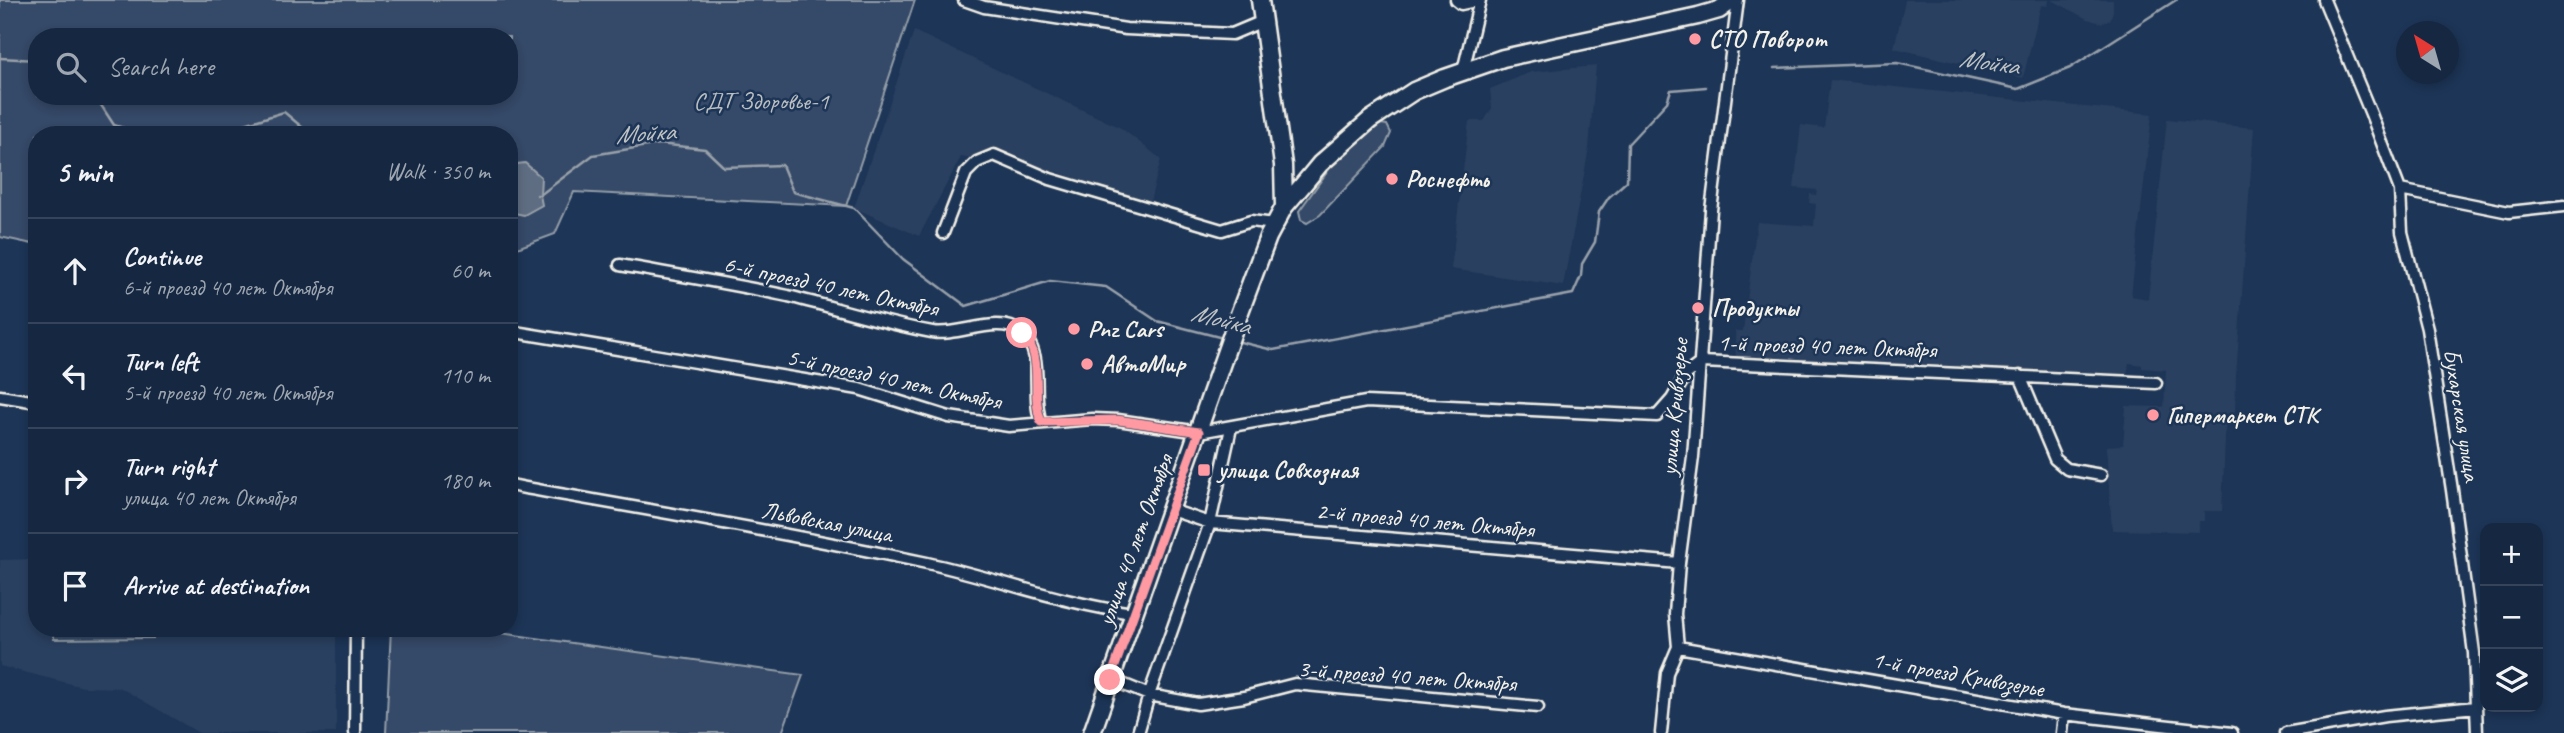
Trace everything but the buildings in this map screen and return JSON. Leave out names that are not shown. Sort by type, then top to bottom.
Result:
[{"type":"main road","points":[[1260,0],[1283,165],[1284,207]]},
{"type":"main road","points":[[1284,207],[1321,164],[1370,120],[1414,92],[1463,71],[1503,58],[1698,16],[1719,10],[1733,0]]},
{"type":"main road","name":"улица 40 лет Октября","points":[[1092,733],[1238,317],[1274,224],[1284,207]]},
{"type":"street","points":[[1456,0],[1461,4],[1480,0],[1463,71]]},
{"type":"street","name":"улица Кривозерье","points":[[1661,733],[1667,673],[1678,647],[1675,614],[1702,362],[1711,210],[1738,0]]},
{"type":"street","name":"Бухарская улица","points":[[2324,0],[2400,190],[2402,232],[2427,328],[2452,490],[2474,653],[2477,733]]},
{"type":"street","points":[[964,1],[984,7],[1126,29],[1231,34],[1263,20]]},
{"type":"street","points":[[943,233],[966,173],[977,162],[994,155],[1051,179],[1222,230],[1251,221],[1274,224]]},
{"type":"street","points":[[2400,190],[2509,212],[2564,206]]},
{"type":"street","name":"6-й проезд 40 лет Октября","points":[[620,265],[787,296],[932,332],[948,333],[1008,325],[1026,337],[1033,352],[1037,370],[1035,400],[1041,422]]},
{"type":"street","name":"5-й проезд 40 лет Октября","points":[[518,332],[859,389],[956,418],[1009,426],[1041,422],[1118,420],[1199,432],[1231,428]]},
{"type":"street","name":"1-й проезд 40 лет Октября","points":[[1231,428],[1366,402],[1657,416],[1672,399],[1687,373],[1702,362],[2157,383]]},
{"type":"street","points":[[2020,376],[2055,459],[2067,468],[2101,475]]},
{"type":"street","points":[[0,396],[28,401]]},
{"type":"street","points":[[1138,733],[1210,523],[1231,428]]},
{"type":"street","name":"Львовская улица","points":[[518,487],[763,530],[916,561],[1095,607],[1133,613]]},
{"type":"street","name":"2-й проезд 40 лет Октября","points":[[1171,510],[1210,523],[1679,563]]},
{"type":"street","points":[[355,733],[356,637]]},
{"type":"street","name":"1-й проезд Кривозерье","points":[[1678,647],[2064,714],[2232,733]]},
{"type":"street","name":"3-й проезд 40 лет Октября","points":[[1110,680],[1149,695],[1198,704],[1244,697],[1295,684],[1538,707]]},
{"type":"street","points":[[2286,733],[2319,730],[2369,718],[2476,706]]},
{"type":"street","points":[[2062,733],[2064,714]]},
{"type":"shaded area","points":[[1905,0],[2049,0],[2048,6],[2041,5],[2023,78],[1894,48]]},
{"type":"shaded area","points":[[2052,0],[2113,0],[2113,11],[2110,20],[2101,23],[2087,19]]},
{"type":"shaded area","points":[[914,31],[1121,128],[1161,159],[1149,205],[1058,172],[961,157],[919,236],[854,208]]},
{"type":"shaded area","points":[[1596,66],[1589,148],[1563,286],[1451,269],[1469,121],[1484,121],[1492,108],[1490,89],[1531,72]]},
{"type":"shaded area","points":[[1830,80],[2152,114],[2131,296],[2148,299],[2167,119],[2254,128],[2235,415],[2226,415],[2222,511],[2204,511],[2204,521],[2199,521],[2199,532],[2112,530],[2106,446],[2123,445],[2126,406],[2164,407],[2166,370],[2142,368],[2142,365],[2129,363],[2125,389],[1736,368],[1735,331],[1743,331],[1757,222],[1814,226],[1816,204],[1809,203],[1810,194],[1816,195],[1817,190],[1794,188],[1801,125],[1824,128]]},
{"type":"shaded area","points":[[525,163],[541,177],[542,205],[524,215],[518,214],[518,164]]},
{"type":"shaded area","points":[[28,559],[28,637],[336,637],[336,733],[199,733],[121,688],[83,687],[0,666],[0,560]]},
{"type":"green space","name":"СДТ Здоровье-1","points":[[0,0],[915,0],[846,206],[574,192],[555,234],[518,248],[518,126],[28,126],[28,243],[0,237]]},
{"type":"green space","points":[[1381,124],[1387,125],[1391,133],[1385,147],[1320,215],[1307,223],[1301,220],[1299,211],[1338,157]]},
{"type":"green space","points":[[518,635],[803,675],[782,733],[386,733],[391,637]]},
{"type":"green space","points":[[54,637],[153,637],[153,638]]},
{"type":"waterway","name":"Мойка","points":[[1774,68],[1897,63],[2018,89],[2070,68],[2176,0]]},
{"type":"waterway","name":"Мойка","points":[[0,58],[28,60]]},
{"type":"waterway","name":"Мойка","points":[[1236,341],[1273,350],[1573,294],[1581,276],[1582,264],[1595,242],[1599,212],[1609,197],[1627,181],[1628,144],[1667,102],[1671,90],[1706,87]]},
{"type":"waterway","name":"Мойка","points":[[101,105],[117,126]]},
{"type":"waterway","name":"Мойка","points":[[238,126],[284,112],[301,126]]},
{"type":"waterway","name":"Мойка","points":[[537,195],[593,155],[659,144],[705,149],[724,167],[782,165],[793,192],[854,208],[903,259],[966,306],[1050,281],[1106,287],[1157,321],[1223,338]]},
{"type":"place","name":"СТО Поворот","points":[[1695,39]]},
{"type":"place","name":"Роснефть","points":[[1392,179]]},
{"type":"place","name":"Продукты","points":[[1698,308]]},
{"type":"place","name":"Pnz Cars","points":[[1074,329]]},
{"type":"place","name":"АвтоМир","points":[[1087,364]]},
{"type":"place","name":"Гипермаркет СТК","points":[[2153,415]]},
{"type":"place","name":"улица Совхозная","points":[[1204,470]]},
{"type":"route","points":[[1022,333],[1029,342],[1036,362],[1035,400],[1041,422],[1118,420],[1199,432],[1110,680]]}]
